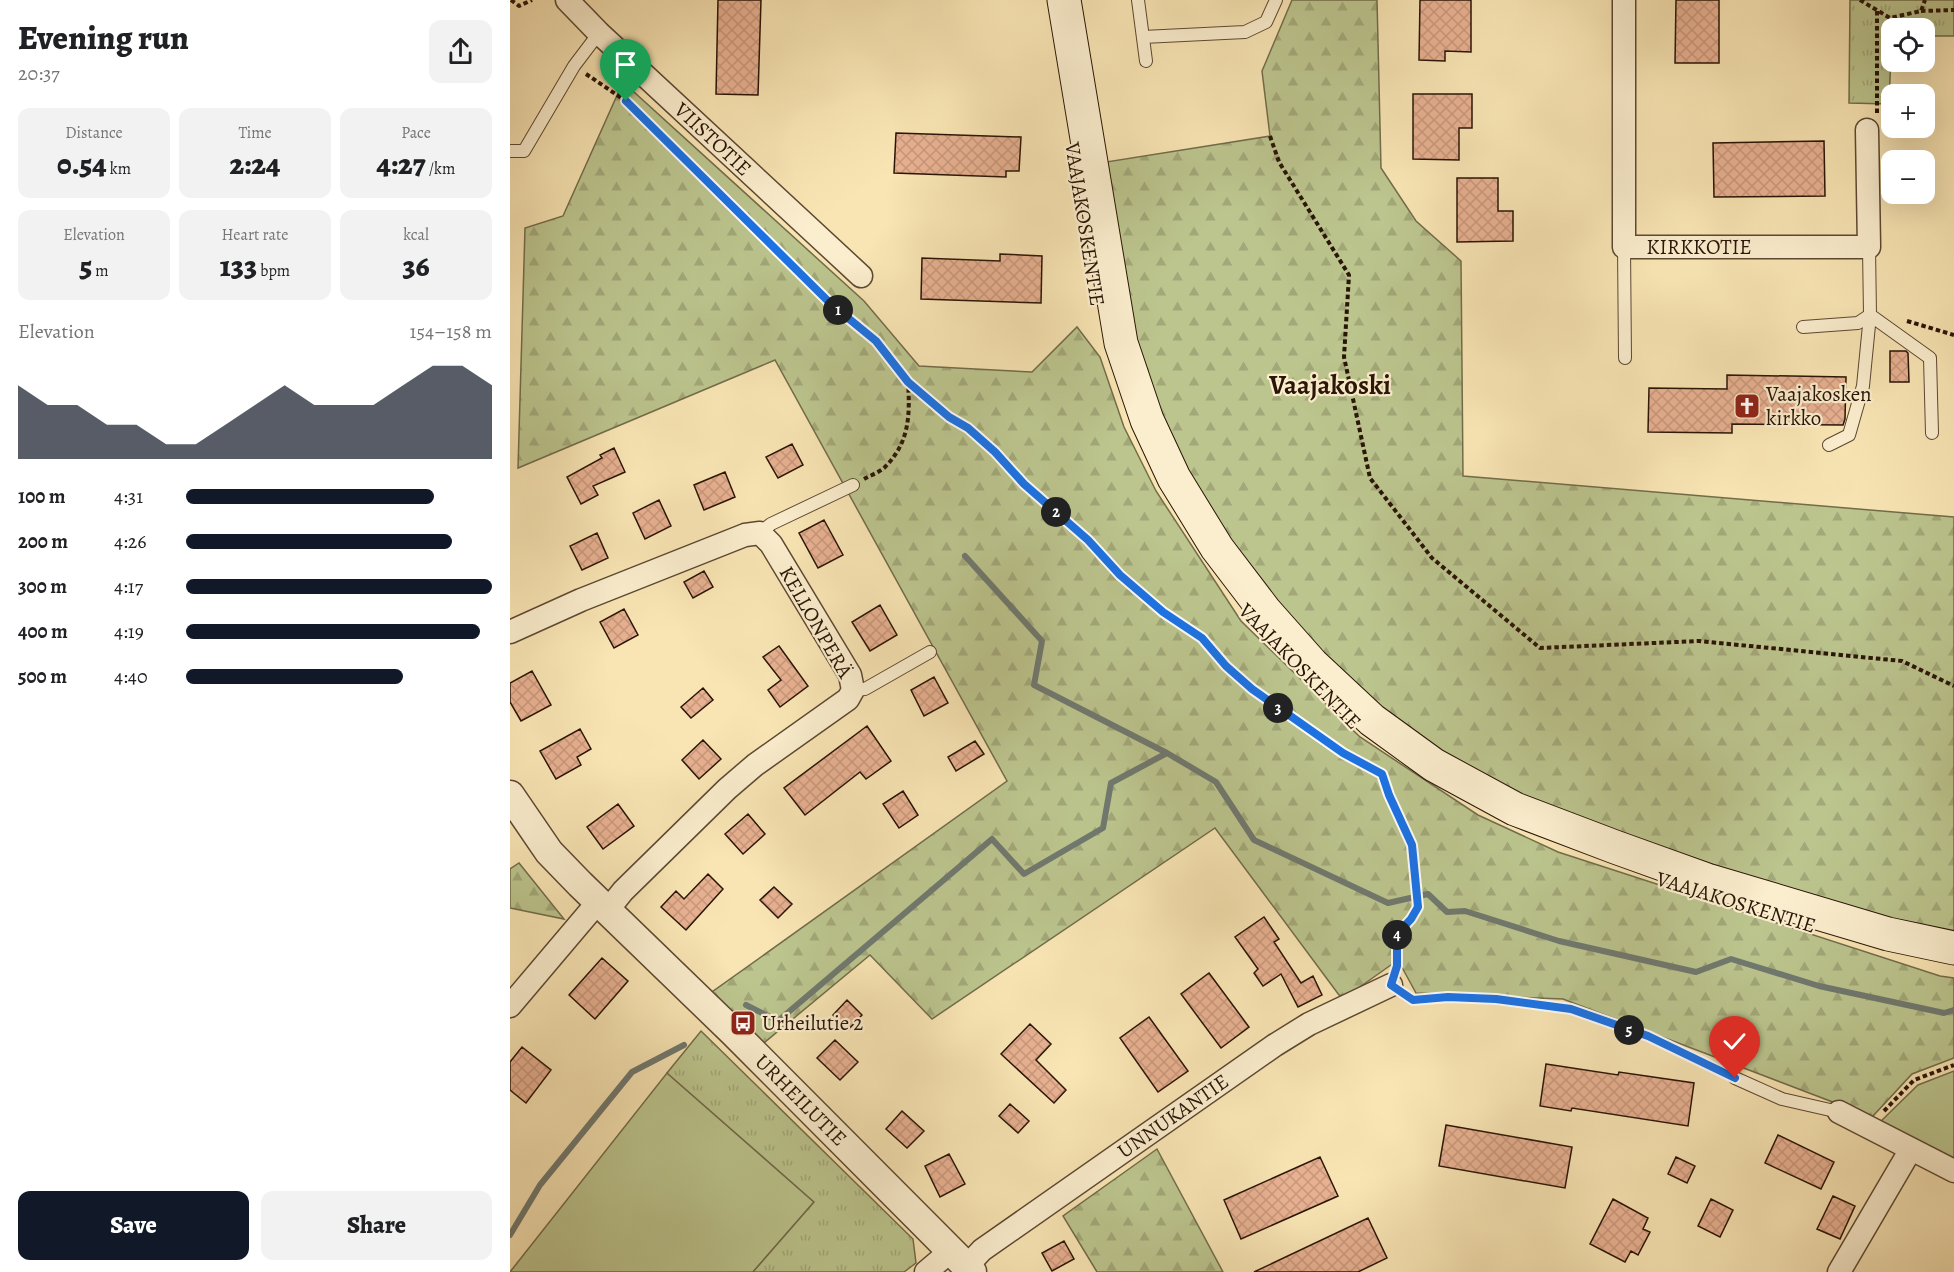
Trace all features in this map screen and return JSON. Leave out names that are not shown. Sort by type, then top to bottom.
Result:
[{"type":"main road","name":"VAAJAKOSKENTIE","points":[[1064,0],[1121,343],[1147,420],[1174,478],[1217,548],[1265,611],[1312,664],[1372,720],[1434,765],[1515,809],[1707,879],[1888,934],[1954,948]]},
{"type":"street","name":"VIISTOTIE","points":[[567,0],[599,33],[861,276]]},
{"type":"street","name":"KIRKKOTIE","points":[[1624,0],[1624,247],[1869,247]]},
{"type":"street","points":[[1869,247],[1872,120]]},
{"type":"street","points":[[510,632],[581,600],[690,556],[745,535],[760,533]]},
{"type":"street","name":"KELLONPERÄ","points":[[510,1006],[602,906],[623,891],[727,789],[755,765],[848,699],[853,690],[850,675],[771,543],[760,533]]},
{"type":"street","name":"URHEILUTIE","points":[[510,795],[549,852],[964,1263]]},
{"type":"street","name":"UNNUKANTIE","points":[[926,1272],[964,1263],[1275,1045],[1309,1024],[1391,985]]},
{"type":"street","points":[[1839,1112],[1954,1171]]},
{"type":"street","points":[[1839,1272],[1911,1149]]},
{"type":"lane","points":[[1138,0],[1146,61]]},
{"type":"lane","points":[[1143,38],[1245,32],[1266,22],[1276,0]]},
{"type":"lane","points":[[510,151],[524,151],[574,66],[599,33]]},
{"type":"lane","points":[[1624,247],[1626,358]]},
{"type":"lane","points":[[1829,446],[1849,435],[1863,386],[1870,315],[1869,247]]},
{"type":"lane","points":[[1803,327],[1858,322],[1870,315]]},
{"type":"lane","points":[[1870,315],[1930,358],[1932,433]]},
{"type":"lane","points":[[760,533],[771,524],[853,485]]},
{"type":"lane","points":[[853,690],[865,689],[930,652]]},
{"type":"lane","points":[[1735,1078],[1782,1099],[1839,1112]]},
{"type":"path","points":[[511,0],[519,6],[532,0]]},
{"type":"path","points":[[1860,0],[1890,18],[1921,11],[1954,10]]},
{"type":"path","points":[[1921,11],[1925,0]]},
{"type":"path","points":[[1872,120],[1877,11]]},
{"type":"path","points":[[574,66],[626,101],[831,304],[876,341],[908,382],[995,452],[1024,484],[1088,540],[1120,575],[1163,612],[1202,638],[1226,666],[1252,689],[1343,753],[1382,774],[1412,845],[1418,907],[1411,919],[1397,934],[1397,966],[1391,985],[1413,1000],[1448,997],[1496,999],[1571,1009],[1648,1036],[1735,1078]]},
{"type":"path","points":[[1270,136],[1279,162],[1349,275],[1344,357],[1370,478],[1432,558],[1540,648],[1711,642],[1902,661],[1954,686]]},
{"type":"path","points":[[853,485],[884,468],[902,445],[910,411],[908,382]]},
{"type":"path","points":[[1868,1127],[1914,1080],[1954,1065]]},
{"type":"green space","points":[[1292,0],[1377,0],[1381,168],[1416,221],[1461,261],[1463,476],[1954,517],[1954,935],[1893,923],[1521,802],[1379,712],[1273,603],[1184,473],[1134,341],[1106,162],[1270,136],[1262,71]]},
{"type":"green space","points":[[1850,0],[1954,0],[1954,36],[1935,36],[1935,18],[1881,18],[1881,72],[1890,72],[1890,84],[1881,84],[1881,104],[1849,103]]},
{"type":"green space","points":[[623,82],[864,301],[919,366],[1032,372],[1077,327],[1100,357],[1124,427],[1156,491],[1241,621],[1360,737],[1478,815],[1558,852],[1940,976],[1954,978],[1954,1058],[1912,1074],[1872,1117],[1563,999],[1416,993],[1398,960],[1347,996],[1339,995],[1215,828],[932,1019],[870,955],[759,1047],[712,992],[1007,781],[775,360],[518,468],[525,228],[563,216]]},
{"type":"green space","points":[[519,863],[564,919],[510,908],[510,869]]},
{"type":"green space","points":[[701,1031],[913,1239],[916,1263],[904,1272],[753,1272],[814,1202],[667,1073]]},
{"type":"green space","points":[[1954,1071],[1954,1163],[1880,1122],[1918,1085]]},
{"type":"green space","points":[[667,1073],[814,1202],[753,1272],[510,1272]]},
{"type":"green space","points":[[1157,1149],[1223,1272],[1097,1272],[1063,1216]]},
{"type":"building","points":[[718,0],[761,0],[758,95],[716,94]]},
{"type":"building","points":[[1420,0],[1471,0],[1471,52],[1445,51],[1445,61],[1419,60]]},
{"type":"building","points":[[1676,0],[1719,0],[1719,63],[1675,63]]},
{"type":"building","points":[[1413,94],[1472,94],[1472,128],[1459,128],[1459,160],[1413,159]]},
{"type":"building","points":[[896,133],[1021,137],[1019,171],[1006,171],[1006,177],[894,173]]},
{"type":"building","points":[[1824,141],[1825,196],[1714,197],[1713,143]]},
{"type":"building","points":[[1457,178],[1498,178],[1498,211],[1513,211],[1513,241],[1457,242]]},
{"type":"building","points":[[1000,254],[1042,256],[1041,303],[921,299],[922,258],[1000,261]]},
{"type":"building","points":[[1890,351],[1908,353],[1909,382],[1890,382]]},
{"type":"building","name":"Vaajakosken kirkko","points":[[1727,375],[1846,377],[1843,425],[1732,424],[1732,433],[1648,432],[1649,388],[1727,389]]},
{"type":"building","points":[[792,444],[803,465],[778,478],[766,457]]},
{"type":"building","points":[[614,448],[625,472],[593,486],[598,495],[581,504],[567,477],[602,458],[600,455]]},
{"type":"building","points":[[725,472],[735,497],[704,510],[694,485]]},
{"type":"building","points":[[659,500],[671,526],[645,539],[633,513]]},
{"type":"building","points":[[824,520],[843,555],[818,568],[799,533]]},
{"type":"building","points":[[597,533],[608,558],[582,570],[570,546]]},
{"type":"building","points":[[704,571],[713,587],[693,598],[684,582]]},
{"type":"building","points":[[880,605],[897,635],[870,651],[852,622]]},
{"type":"building","points":[[624,609],[638,635],[614,648],[600,622]]},
{"type":"building","points":[[779,646],[808,686],[780,707],[768,690],[781,680],[763,657]]},
{"type":"building","points":[[532,671],[551,705],[521,721],[510,702],[510,683]]},
{"type":"building","points":[[934,677],[948,703],[924,716],[911,690]]},
{"type":"building","points":[[703,688],[713,700],[691,718],[681,707]]},
{"type":"building","points":[[867,726],[891,761],[866,779],[860,772],[805,815],[784,788]]},
{"type":"building","points":[[580,729],[591,749],[577,757],[581,765],[556,779],[540,751]]},
{"type":"building","points":[[703,740],[721,759],[699,779],[682,760]]},
{"type":"building","points":[[975,741],[984,754],[956,771],[948,757]]},
{"type":"building","points":[[903,791],[918,815],[899,828],[883,804]]},
{"type":"building","points":[[618,804],[634,826],[603,849],[587,827]]},
{"type":"building","points":[[748,814],[765,834],[743,854],[725,834]]},
{"type":"building","points":[[708,874],[723,889],[686,930],[661,907],[676,891],[684,899]]},
{"type":"building","points":[[774,887],[792,904],[778,918],[760,900]]},
{"type":"building","points":[[1264,917],[1279,939],[1274,942],[1301,983],[1313,976],[1322,995],[1298,1007],[1281,974],[1263,986],[1254,973],[1258,969],[1235,937]]},
{"type":"building","points":[[602,958],[628,981],[595,1019],[569,995]]},
{"type":"building","points":[[1209,973],[1249,1027],[1221,1048],[1181,994]]},
{"type":"building","points":[[847,1000],[862,1015],[848,1030],[833,1015]]},
{"type":"building","points":[[1149,1017],[1188,1071],[1158,1092],[1120,1038]]},
{"type":"building","points":[[1030,1024],[1051,1044],[1036,1060],[1066,1090],[1054,1103],[1001,1054]]},
{"type":"building","points":[[835,1040],[858,1062],[840,1080],[817,1058]]},
{"type":"building","points":[[522,1047],[551,1070],[526,1103],[510,1090],[510,1062]]},
{"type":"building","points":[[1546,1064],[1694,1083],[1688,1126],[1572,1108],[1571,1111],[1540,1106]]},
{"type":"building","points":[[1010,1104],[1029,1121],[1018,1133],[999,1116]]},
{"type":"building","points":[[902,1111],[924,1131],[907,1148],[886,1129]]},
{"type":"building","points":[[1446,1125],[1572,1147],[1565,1188],[1439,1166]]},
{"type":"building","points":[[1778,1135],[1834,1162],[1821,1189],[1765,1163]]},
{"type":"building","points":[[949,1154],[965,1184],[940,1197],[925,1166]]},
{"type":"building","points":[[1320,1157],[1338,1196],[1241,1239],[1224,1200]]},
{"type":"building","points":[[1676,1157],[1695,1166],[1687,1183],[1668,1174]]},
{"type":"building","points":[[1833,1196],[1855,1206],[1840,1239],[1817,1229]]},
{"type":"building","points":[[1613,1199],[1648,1218],[1643,1229],[1650,1232],[1638,1255],[1631,1251],[1625,1262],[1590,1244]]},
{"type":"building","points":[[1711,1199],[1733,1210],[1720,1237],[1698,1226]]},
{"type":"building","points":[[1368,1218],[1387,1258],[1358,1272],[1254,1272]]},
{"type":"building","points":[[1064,1241],[1074,1259],[1052,1271],[1042,1253]]},
{"type":"waterway","points":[[965,556],[1042,641],[1034,685],[1167,753]]},
{"type":"waterway","points":[[746,1005],[778,1021],[992,839],[1024,874],[1103,828],[1111,783],[1167,753],[1216,782],[1254,840],[1388,903],[1428,894],[1447,912],[1465,911],[1559,941],[1696,972],[1731,959],[1819,986],[1944,1013],[1954,1010]]},
{"type":"waterway","points":[[510,1235],[540,1185],[632,1072],[684,1045]]},
{"type":"place","name":"Vaajakosken kirkko","points":[[1747,406]]},
{"type":"place","name":"Urheilutie 2","points":[[743,1023]]},
{"type":"district","name":"Vaajakoski","points":[[1330,385]]},
{"type":"route","points":[[626,101],[831,304],[876,341],[908,382],[995,452],[1024,484],[1088,540],[1120,575],[1163,612],[1202,638],[1226,666],[1252,689],[1343,753],[1382,774],[1412,845],[1418,907],[1411,919],[1397,934],[1397,966],[1391,985],[1413,1000],[1448,997],[1496,999],[1571,1009],[1648,1036],[1735,1078]]}]
